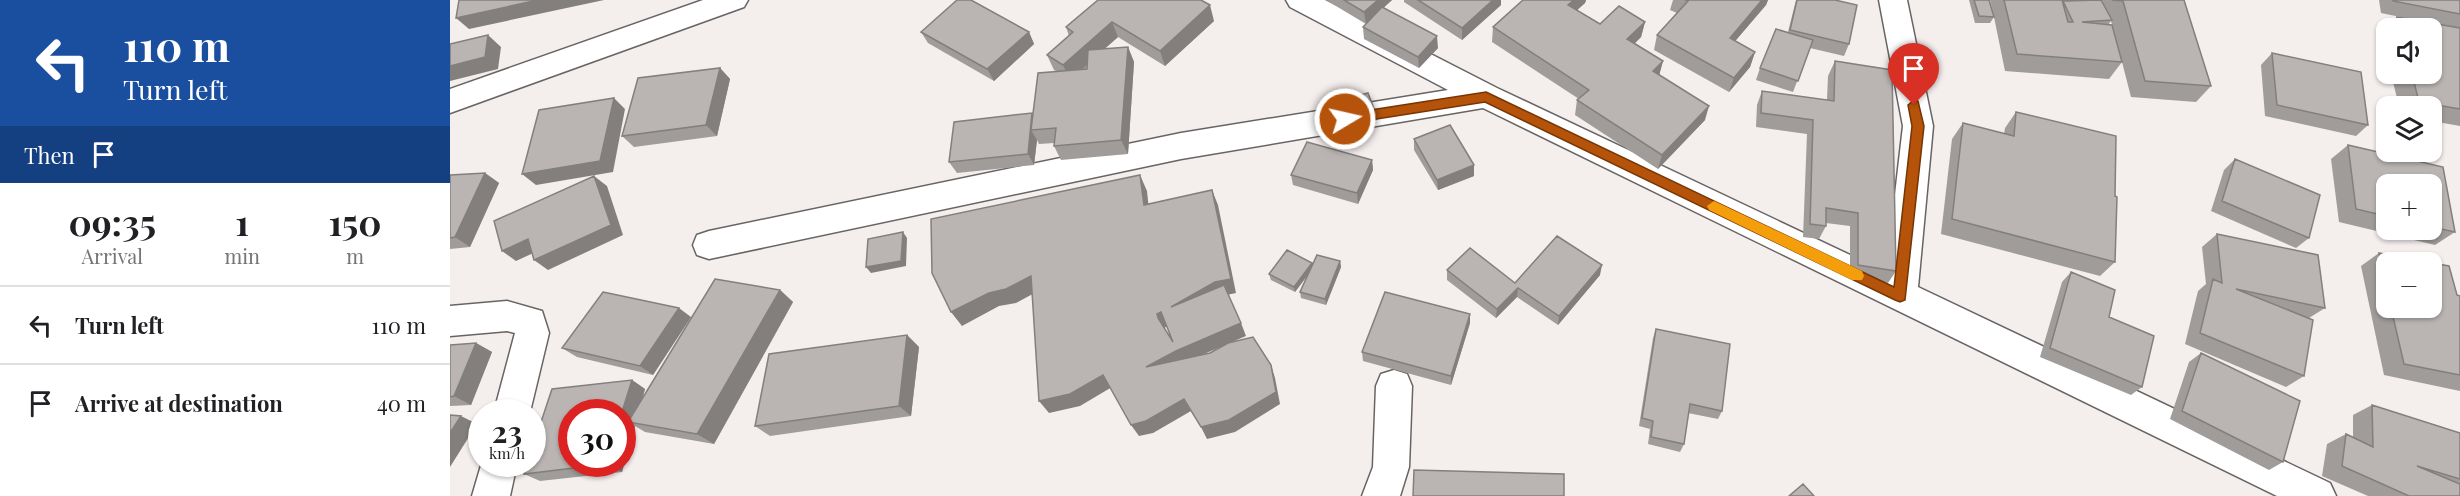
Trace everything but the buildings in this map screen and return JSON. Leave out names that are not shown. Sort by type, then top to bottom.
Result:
[{"type":"street","points":[[450,101],[734,0]]},
{"type":"street","points":[[1300,0],[1486,96],[2317,496]]},
{"type":"street","points":[[1893,0],[1918,126],[1900,296]]},
{"type":"street","points":[[710,245],[1181,146],[1486,96]]},
{"type":"street","points":[[450,321],[507,316],[530,322],[532,333],[515,399]]},
{"type":"street","points":[[1382,496],[1391,467],[1394,386]]},
{"type":"street","points":[[491,496],[496,477]]},
{"type":"slow traffic","points":[[1714,206],[1857,276]]},
{"type":"route","points":[[1345,119],[1486,96],[1900,296],[1918,126],[1914,105]]}]
